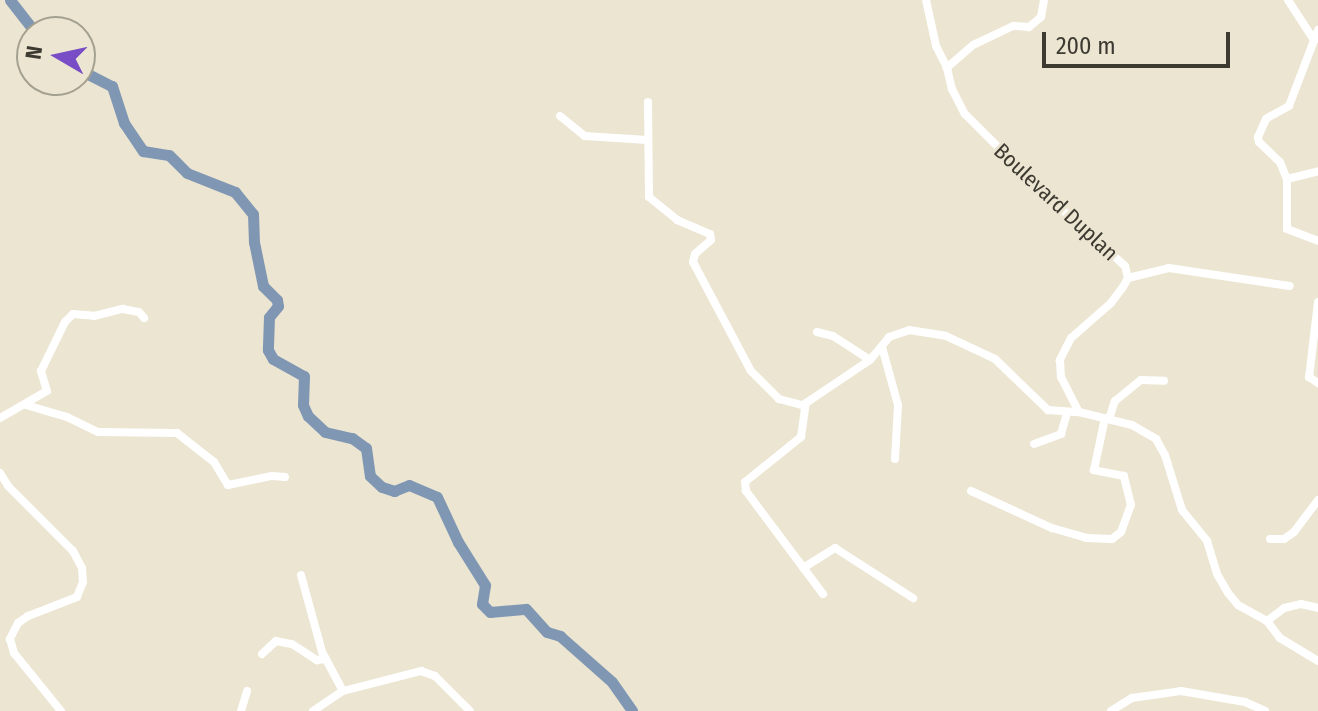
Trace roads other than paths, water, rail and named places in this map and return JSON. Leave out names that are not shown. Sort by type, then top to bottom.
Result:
[{"type":"street","name":"Boulevard Duplan","points":[[926,0],[936,46],[965,114],[1049,198],[1125,266],[1128,278],[1111,303],[1071,338],[1060,360],[1061,377],[1079,412]]},
{"type":"street","points":[[947,68],[973,45],[1013,26],[1029,27],[1041,17],[1044,0]]},
{"type":"street","points":[[1288,0],[1314,40]]},
{"type":"street","points":[[1318,30],[1289,106],[1266,119],[1259,130],[1259,142],[1280,162],[1287,179],[1287,229],[1318,241]]},
{"type":"street","points":[[648,102],[649,197],[677,220],[710,234],[711,240],[695,254],[693,262],[751,371],[779,399],[805,406]]},
{"type":"street","points":[[560,116],[585,136],[647,140]]},
{"type":"street","points":[[1287,179],[1318,171]]},
{"type":"street","points":[[1128,278],[1169,268],[1290,286]]},
{"type":"street","points":[[1318,302],[1309,377],[1318,383]]},
{"type":"street","points":[[0,418],[47,391],[41,371],[65,322],[73,314],[101,316],[123,309],[139,312],[144,318]]},
{"type":"street","points":[[823,594],[745,485],[747,478],[801,437],[805,406],[870,360],[889,337],[909,330],[946,336],[995,359],[1048,410],[1079,412],[1132,425],[1156,439],[1165,455],[1182,510],[1207,541],[1217,574],[1228,593],[1238,605],[1267,621],[1280,638],[1318,661]]},
{"type":"street","points":[[817,332],[833,336],[870,360]]},
{"type":"street","points":[[882,346],[898,405],[895,459]]},
{"type":"street","points":[[971,491],[1052,528],[1086,538],[1112,539],[1128,520],[1131,505],[1124,476],[1094,470],[1107,419],[1115,401],[1141,380],[1164,381]]},
{"type":"street","points":[[26,405],[67,417],[98,432],[177,433],[214,462],[228,485],[272,476],[285,477]]},
{"type":"street","points":[[1034,444],[1061,434],[1067,413]]},
{"type":"street","points":[[0,473],[8,486],[73,551],[82,568],[83,582],[77,597],[28,616],[18,623],[10,639],[14,653],[61,711]]},
{"type":"street","points":[[1270,539],[1284,539],[1294,532],[1318,500]]},
{"type":"street","points":[[803,568],[835,548],[913,598]]},
{"type":"street","points":[[301,575],[326,659],[343,691]]},
{"type":"street","points":[[1267,621],[1284,608],[1301,604],[1318,608]]},
{"type":"street","points":[[262,654],[276,641],[292,644],[317,660],[326,659]]},
{"type":"street","points":[[313,711],[343,691],[421,671],[435,676],[470,711]]},
{"type":"street","points":[[241,711],[247,691]]},
{"type":"street","points":[[1111,711],[1132,698],[1181,691],[1245,702],[1265,711]]},
{"type":"waterway","points":[[10,0],[22,16]]},
{"type":"waterway","points":[[96,78],[112,86],[124,123],[143,151],[169,155],[187,173],[235,192],[253,214],[254,242],[263,286],[277,300],[278,306],[269,317],[268,350],[273,359],[304,376],[303,405],[308,416],[325,432],[352,438],[366,448],[370,476],[382,487],[394,491],[409,485],[437,497],[458,542],[485,585],[482,604],[490,612],[526,609],[547,632],[560,636],[612,682],[632,711]]}]
